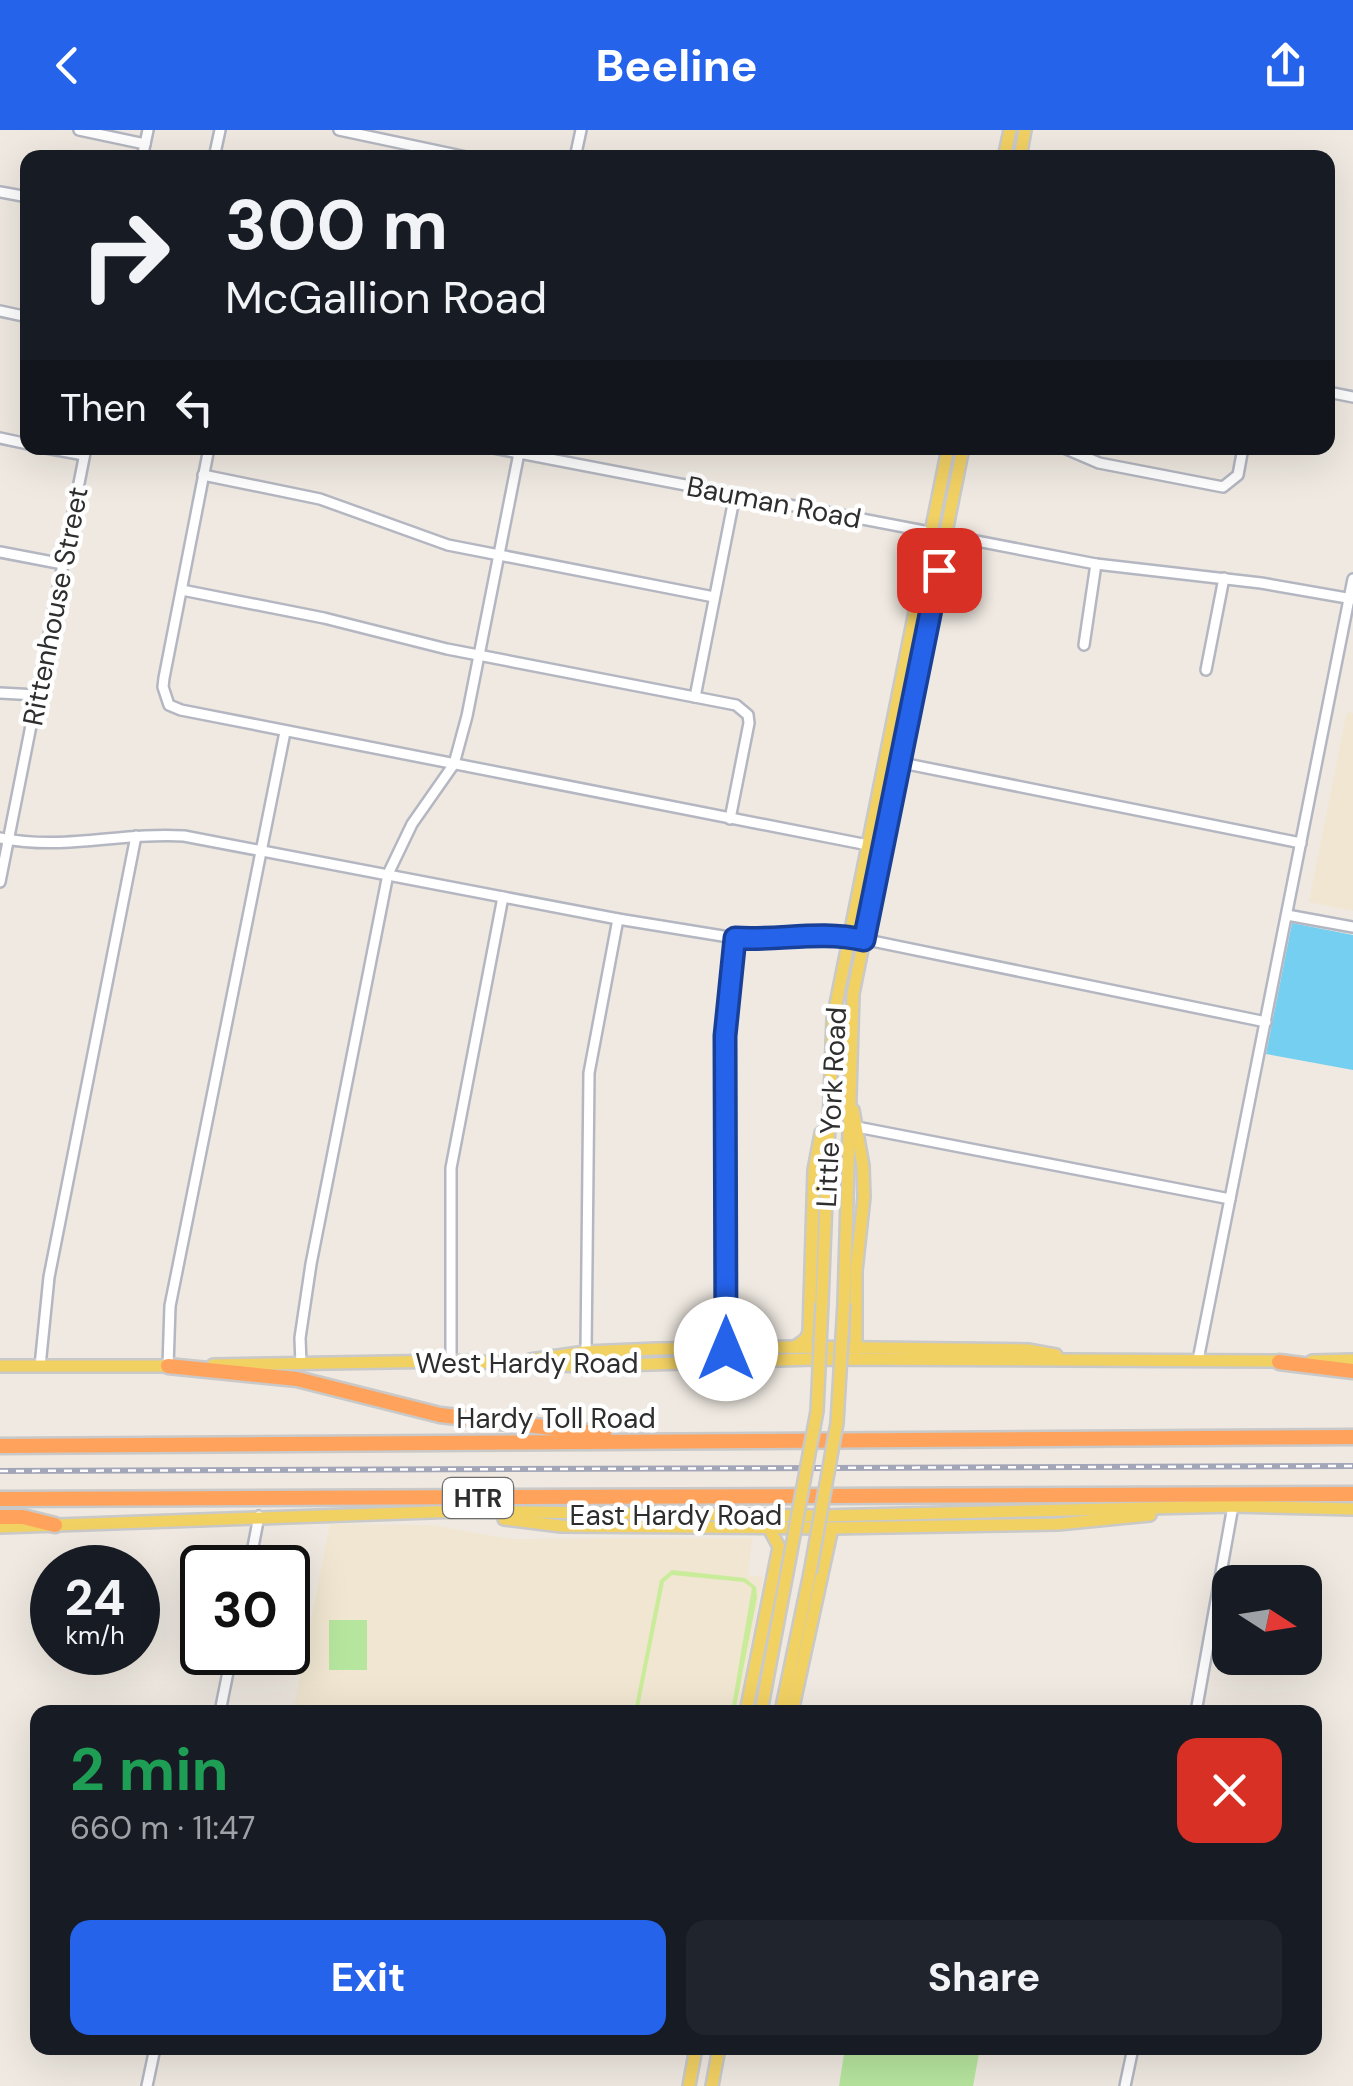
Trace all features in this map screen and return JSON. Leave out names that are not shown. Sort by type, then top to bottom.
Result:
[{"type":"highway","points":[[1279,1362],[1353,1371]]},
{"type":"highway","points":[[168,1366],[297,1379],[464,1420],[694,1443]]},
{"type":"highway","name":"Hardy Toll Road","points":[[0,1446],[1353,1437]]},
{"type":"highway","name":"HTR","points":[[0,1499],[1353,1494]]},
{"type":"highway","points":[[0,1517],[22,1517],[55,1525]]},
{"type":"main road","name":"Little York Road","points":[[762,1705],[816,1411],[833,1019],[947,455]]},
{"type":"main road","name":"Little York Road","points":[[783,1705],[837,1423],[853,994],[962,455]]},
{"type":"main road","points":[[850,1095],[858,1127],[864,1197],[856,1271],[856,1349]]},
{"type":"main road","points":[[795,1346],[806,1339],[809,1320],[814,1170],[828,1099]]},
{"type":"main road","points":[[809,1320],[816,1331],[834,1335],[847,1329],[856,1312]]},
{"type":"main road","points":[[506,1364],[586,1352],[795,1346],[1028,1350],[1088,1361]]},
{"type":"main road","name":"West Hardy Road","points":[[0,1366],[451,1362],[586,1366],[821,1359],[1353,1360]]},
{"type":"main road","points":[[460,1511],[561,1526],[832,1528],[1100,1522],[1233,1506]]},
{"type":"main road","name":"East Hardy Road","points":[[0,1527],[460,1511],[821,1516],[1233,1506],[1353,1509]]},
{"type":"main road","points":[[747,1705],[779,1547],[769,1528]]},
{"type":"main road","points":[[794,1705],[832,1528]]},
{"type":"main road","points":[[776,1560],[787,1548],[803,1547],[821,1553],[825,1562]]},
{"type":"main road","points":[[689,2086],[695,2055]]},
{"type":"main road","points":[[712,2086],[717,2055]]},
{"type":"street","points":[[79,130],[145,144]]},
{"type":"street","points":[[144,150],[148,130]]},
{"type":"street","points":[[340,130],[434,150]]},
{"type":"street","name":"Rittenhouse Street","points":[[0,882],[4,839],[84,455]]},
{"type":"street","points":[[208,455],[162,687],[169,704],[187,712],[285,732],[868,845]]},
{"type":"street","points":[[300,1364],[311,1264],[388,874],[412,824],[454,764],[518,455]]},
{"type":"street","name":"Bauman Road","points":[[544,455],[1096,564],[1224,578],[1351,599]]},
{"type":"street","points":[[1080,455],[1099,463],[1223,487],[1238,474],[1242,455]]},
{"type":"street","points":[[204,475],[320,500],[428,538],[499,555],[714,597]]},
{"type":"street","points":[[696,696],[735,494]]},
{"type":"street","points":[[0,552],[63,564]]},
{"type":"street","points":[[1084,646],[1096,564]]},
{"type":"street","points":[[1206,670],[1224,578]]},
{"type":"street","points":[[1198,1360],[1353,579]]},
{"type":"street","points":[[182,590],[744,709],[748,715],[747,732],[730,819]]},
{"type":"street","points":[[0,693],[37,695]]},
{"type":"street","points":[[168,1366],[170,1306],[285,732]]},
{"type":"street","points":[[887,760],[1301,843]]},
{"type":"street","points":[[40,1366],[49,1276],[136,836]]},
{"type":"street","points":[[4,839],[61,845],[136,836],[184,836],[735,938],[756,940],[816,933],[849,936],[1266,1022]]},
{"type":"street","points":[[451,1362],[451,1168],[503,896]]},
{"type":"street","points":[[1287,915],[1353,927]]},
{"type":"street","points":[[586,1352],[589,1073],[618,919]]},
{"type":"street","points":[[726,1349],[725,1021],[735,938]]},
{"type":"street","points":[[858,1127],[1230,1199]]},
{"type":"street","points":[[1197,1705],[1233,1506]]},
{"type":"street","points":[[252,1545],[258,1516]]},
{"type":"street","points":[[221,1705],[227,1675]]},
{"type":"street","points":[[147,2086],[154,2055]]},
{"type":"street","points":[[1125,2086],[1131,2055]]},
{"type":"shaded area","points":[[1347,712],[1353,713],[1353,911],[1309,902]]},
{"type":"shaded area","points":[[330,1524],[431,1525],[510,1539],[752,1538],[748,1575],[763,1577],[739,1705],[294,1705],[300,1675],[310,1675],[310,1626]]},
{"type":"green space","points":[[672,1570],[745,1578],[756,1587],[736,1705],[732,1705],[752,1588],[744,1582],[672,1575],[664,1582],[639,1705],[635,1705],[660,1580]]},
{"type":"green space","points":[[329,1620],[367,1620],[367,1670],[329,1670]]},
{"type":"green space","points":[[844,2055],[979,2055],[973,2086],[839,2086]]},
{"type":"water","points":[[1292,923],[1353,935],[1353,1070],[1266,1054]]},
{"type":"railway","points":[[0,1471],[1353,1466]]},
{"type":"route","points":[[726,1349],[725,1036],[735,938],[756,940],[816,933],[864,940],[939,570]]}]
